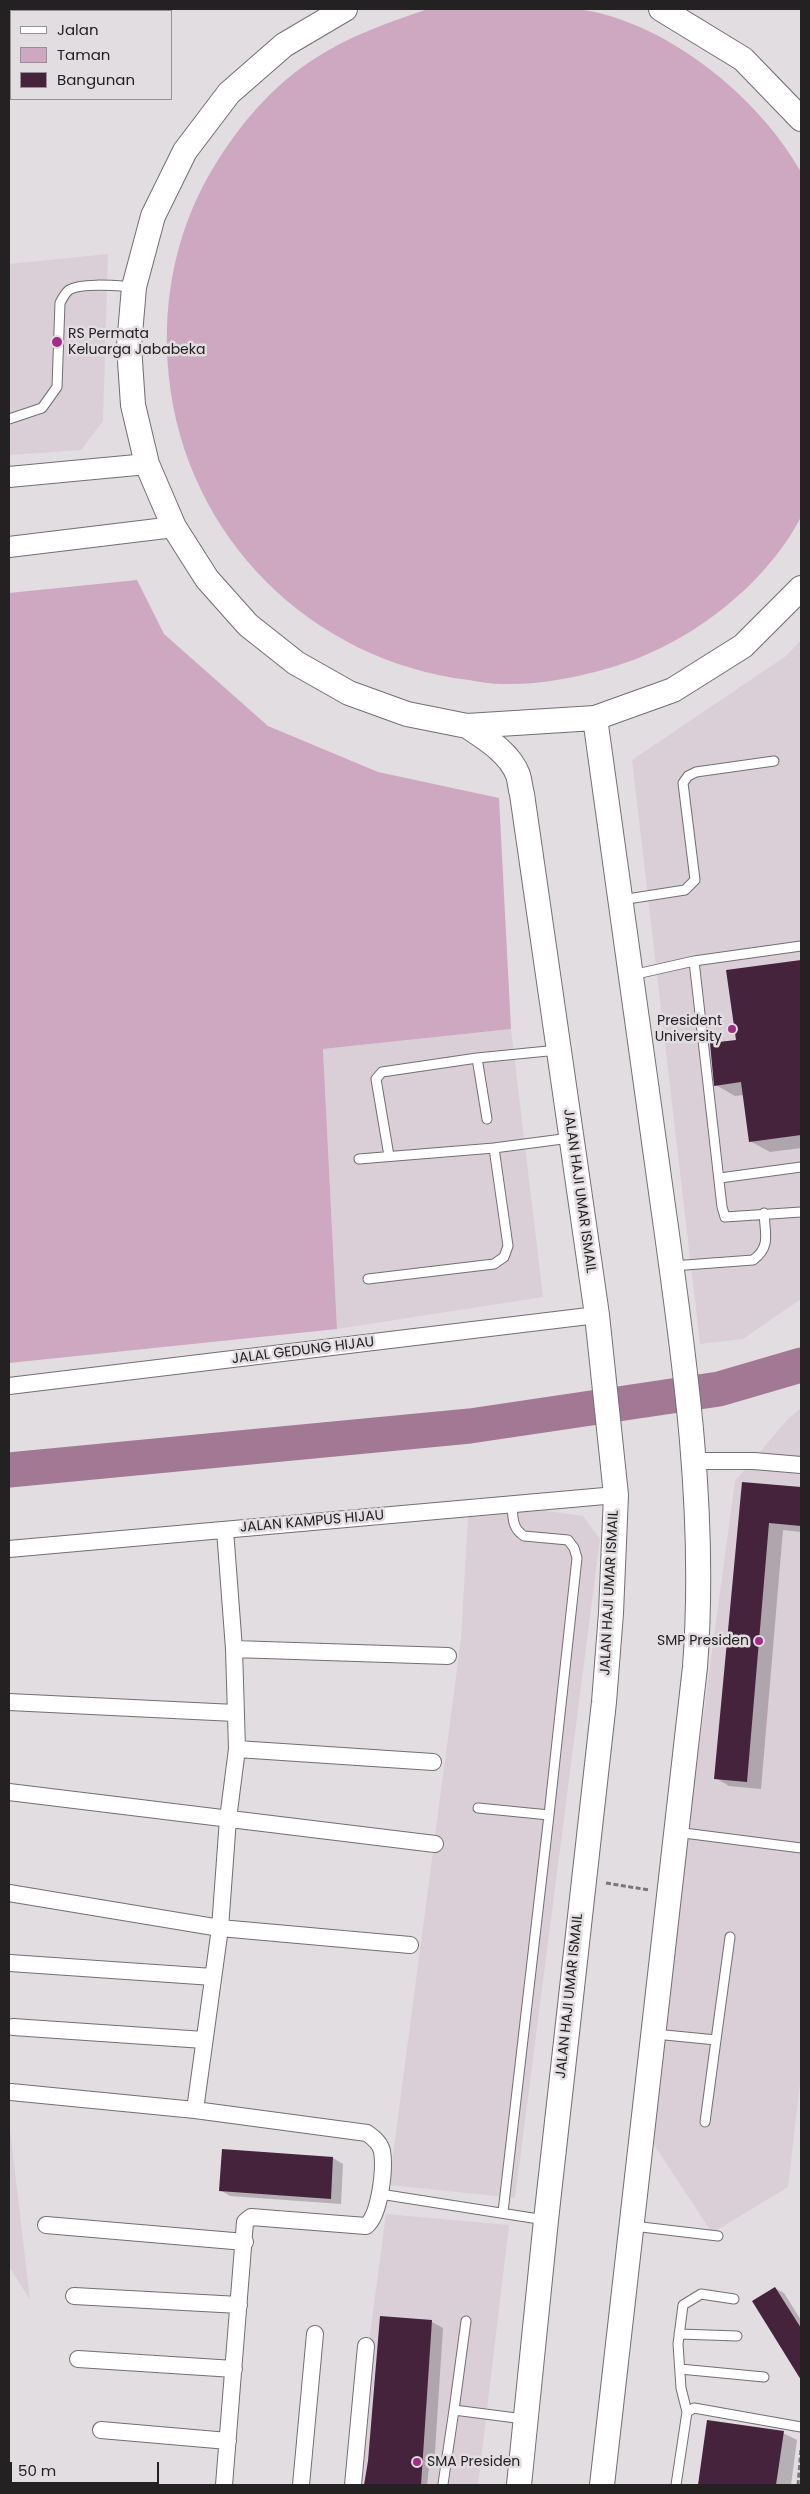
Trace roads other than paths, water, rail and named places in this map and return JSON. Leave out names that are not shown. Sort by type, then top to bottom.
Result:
[{"type":"main road","points":[[345,9],[284,45],[229,93],[185,151],[153,216],[134,286],[129,346],[133,406],[147,464],[174,528],[207,579],[248,624],[296,663],[350,693],[407,714],[467,726],[595,718],[673,690],[743,646],[801,588]]},
{"type":"main road","points":[[661,9],[743,58],[801,119]]},
{"type":"main road","points":[[595,718],[682,1340],[694,1451],[699,1537],[699,1618],[602,2485]]},
{"type":"main road","name":"JALAN HAJI UMAR ISMAIL","points":[[467,726],[489,741],[505,756],[518,774],[598,1323],[616,1495],[611,1613],[604,1693],[519,2485]]},
{"type":"street","points":[[9,477],[147,464]]},
{"type":"street","points":[[9,548],[174,528]]},
{"type":"street","name":"JALAL GEDUNG HIJAU","points":[[9,1386],[598,1323]]},
{"type":"street","points":[[694,1451],[754,1461],[801,1465]]},
{"type":"street","name":"JALAN KAMPUS HIJAU","points":[[9,1549],[616,1495]]},
{"type":"street","points":[[195,2110],[220,1928],[228,1819],[237,1749],[234,1648],[225,1530]]},
{"type":"street","points":[[234,1648],[448,1656]]},
{"type":"street","points":[[9,1702],[235,1713]]},
{"type":"street","points":[[237,1749],[433,1762]]},
{"type":"street","points":[[9,1792],[435,1844]]},
{"type":"street","points":[[9,1893],[220,1928],[410,1945]]},
{"type":"street","points":[[10,1963],[213,1976]]},
{"type":"street","points":[[12,2027],[204,2040]]},
{"type":"street","points":[[11,2092],[195,2110],[367,2133],[378,2141],[382,2151],[380,2194],[372,2220],[366,2226],[251,2217],[245,2222],[245,2242],[224,2485]]},
{"type":"street","points":[[46,2225],[245,2242]]},
{"type":"street","points":[[74,2296],[239,2305]]},
{"type":"street","points":[[301,2485],[315,2334]]},
{"type":"street","points":[[353,2485],[366,2346]]},
{"type":"street","points":[[78,2359],[234,2369]]},
{"type":"street","points":[[101,2430],[228,2441]]},
{"type":"lane","points":[[9,419],[42,408],[57,387],[60,303],[64,295],[80,286],[134,286]]},
{"type":"lane","points":[[620,900],[685,890],[695,880],[683,783],[688,776],[696,772],[774,761]]},
{"type":"lane","points":[[631,976],[694,962],[801,946]]},
{"type":"lane","points":[[694,962],[725,1217],[801,1212]]},
{"type":"lane","points":[[390,1156],[376,1079],[382,1072],[476,1058],[559,1050]]},
{"type":"lane","points":[[476,1058],[487,1119]]},
{"type":"lane","points":[[359,1159],[494,1148],[571,1138]]},
{"type":"lane","points":[[368,1279],[494,1264],[504,1257],[508,1246],[494,1148]]},
{"type":"lane","points":[[720,1178],[801,1167]]},
{"type":"lane","points":[[671,1266],[753,1260],[763,1253],[766,1245],[764,1214]]},
{"type":"lane","points":[[503,2212],[549,1815],[576,1558],[574,1548],[568,1540],[524,1536],[514,1526],[512,1505]]},
{"type":"lane","points":[[478,1808],[549,1815]]},
{"type":"lane","points":[[676,1832],[801,1848]]},
{"type":"lane","points":[[705,2122],[730,1937]]},
{"type":"lane","points":[[653,2033],[716,2040]]},
{"type":"lane","points":[[380,2194],[546,2220]]},
{"type":"lane","points":[[631,2226],[718,2236]]},
{"type":"lane","points":[[676,2485],[686,2412],[680,2369],[679,2334],[683,2305],[701,2294],[734,2299]]},
{"type":"lane","points":[[443,2484],[466,2320]]},
{"type":"lane","points":[[679,2334],[737,2336]]},
{"type":"lane","points":[[680,2369],[764,2377]]},
{"type":"lane","points":[[686,2412],[694,2408],[801,2427]]},
{"type":"lane","points":[[454,2410],[526,2419]]},
{"type":"waterway","points":[[9,1470],[470,1426],[719,1389],[801,1365]]},
{"type":"place","name":"RS Permata Keluarga Jababeka","points":[[57,342]]},
{"type":"place","name":"President University","points":[[732,1029]]},
{"type":"place","name":"SMP Presiden","points":[[759,1641]]},
{"type":"place","name":"SMA Presiden","points":[[417,2462]]}]
